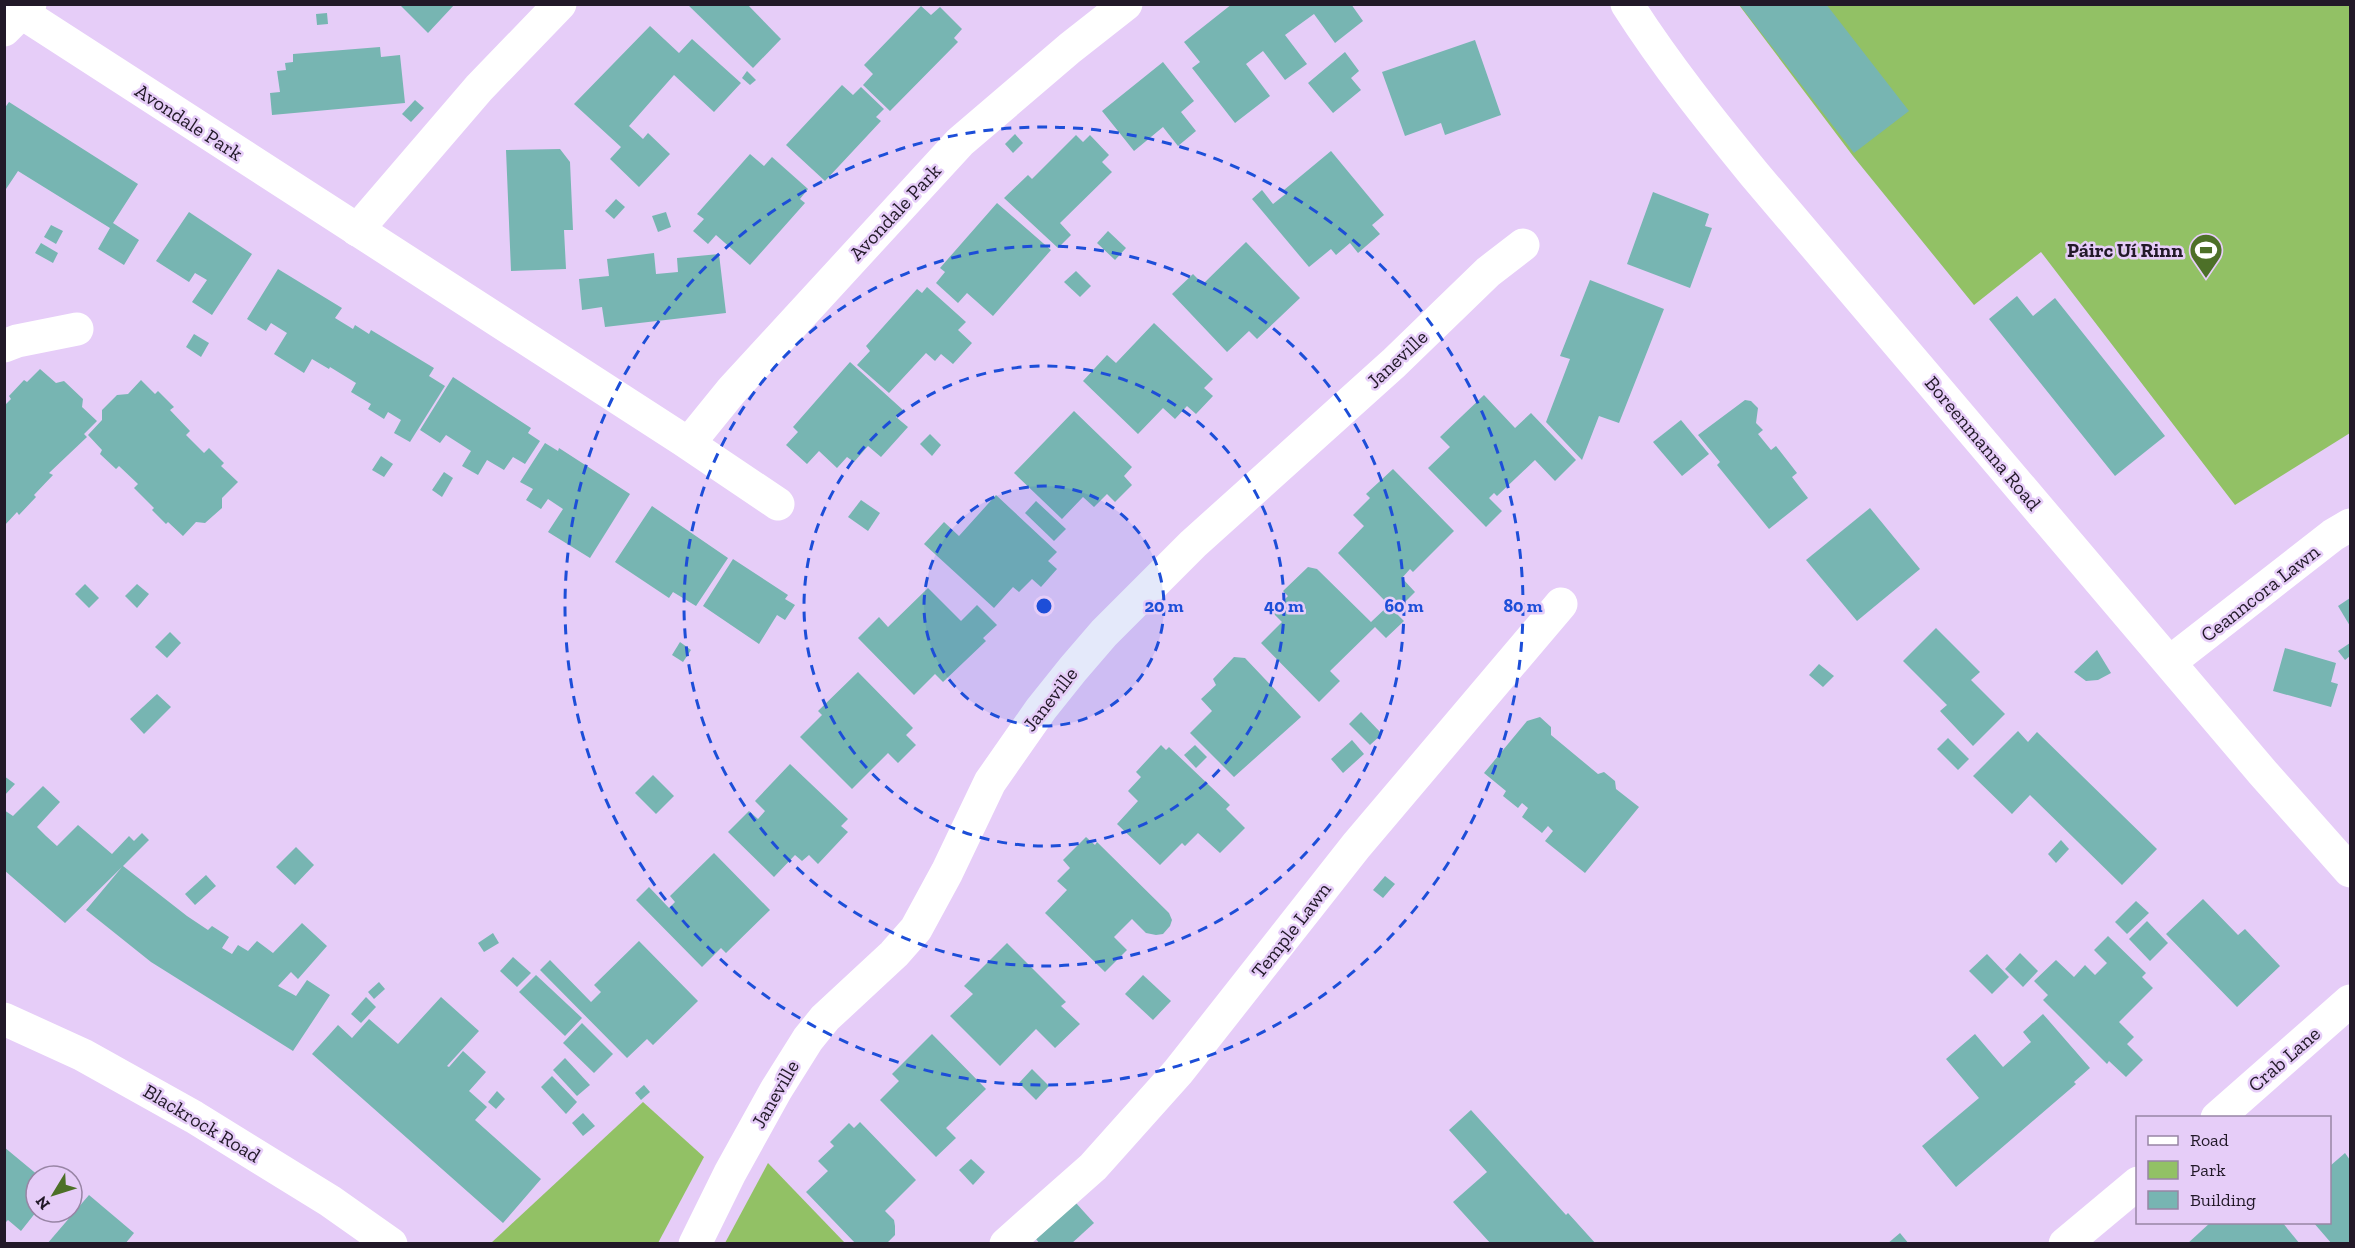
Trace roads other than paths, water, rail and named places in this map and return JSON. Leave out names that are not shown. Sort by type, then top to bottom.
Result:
[{"type":"street","points":[[357,230],[479,88],[560,4]]},
{"type":"street","name":"Avondale Park","points":[[689,443],[732,390],[960,142],[1070,48],[1126,4]]},
{"type":"street","name":"Boreenmanna Road","points":[[1627,4],[1663,57],[1748,166],[2301,818],[2350,871]]},
{"type":"street","name":"Avondale Park","points":[[19,16],[689,443],[778,504]]},
{"type":"street","name":"Janeville","points":[[694,1244],[776,1090],[808,1039],[825,1018],[894,954],[916,929],[947,872],[990,782],[1041,709],[1073,669],[1104,633],[1193,544],[1394,363],[1488,272],[1523,245]]},
{"type":"street","points":[[4,346],[16,341],[77,329]]},
{"type":"street","name":"Ceanncora Lawn","points":[[2170,662],[2333,535],[2350,525]]},
{"type":"street","name":"Temple Lawn","points":[[1006,1244],[1093,1167],[1178,1072],[1356,846],[1561,604]]},
{"type":"street","name":"Crab Lane","points":[[2219,1116],[2350,1001]]},
{"type":"street","name":"Blackrock Road","points":[[4,1019],[83,1055],[194,1117],[330,1201],[391,1244]]},
{"type":"street","points":[[2065,1244],[2136,1186]]},
{"type":"place","name":"Páirc Uí Rinn","points":[[2206,279]]}]
